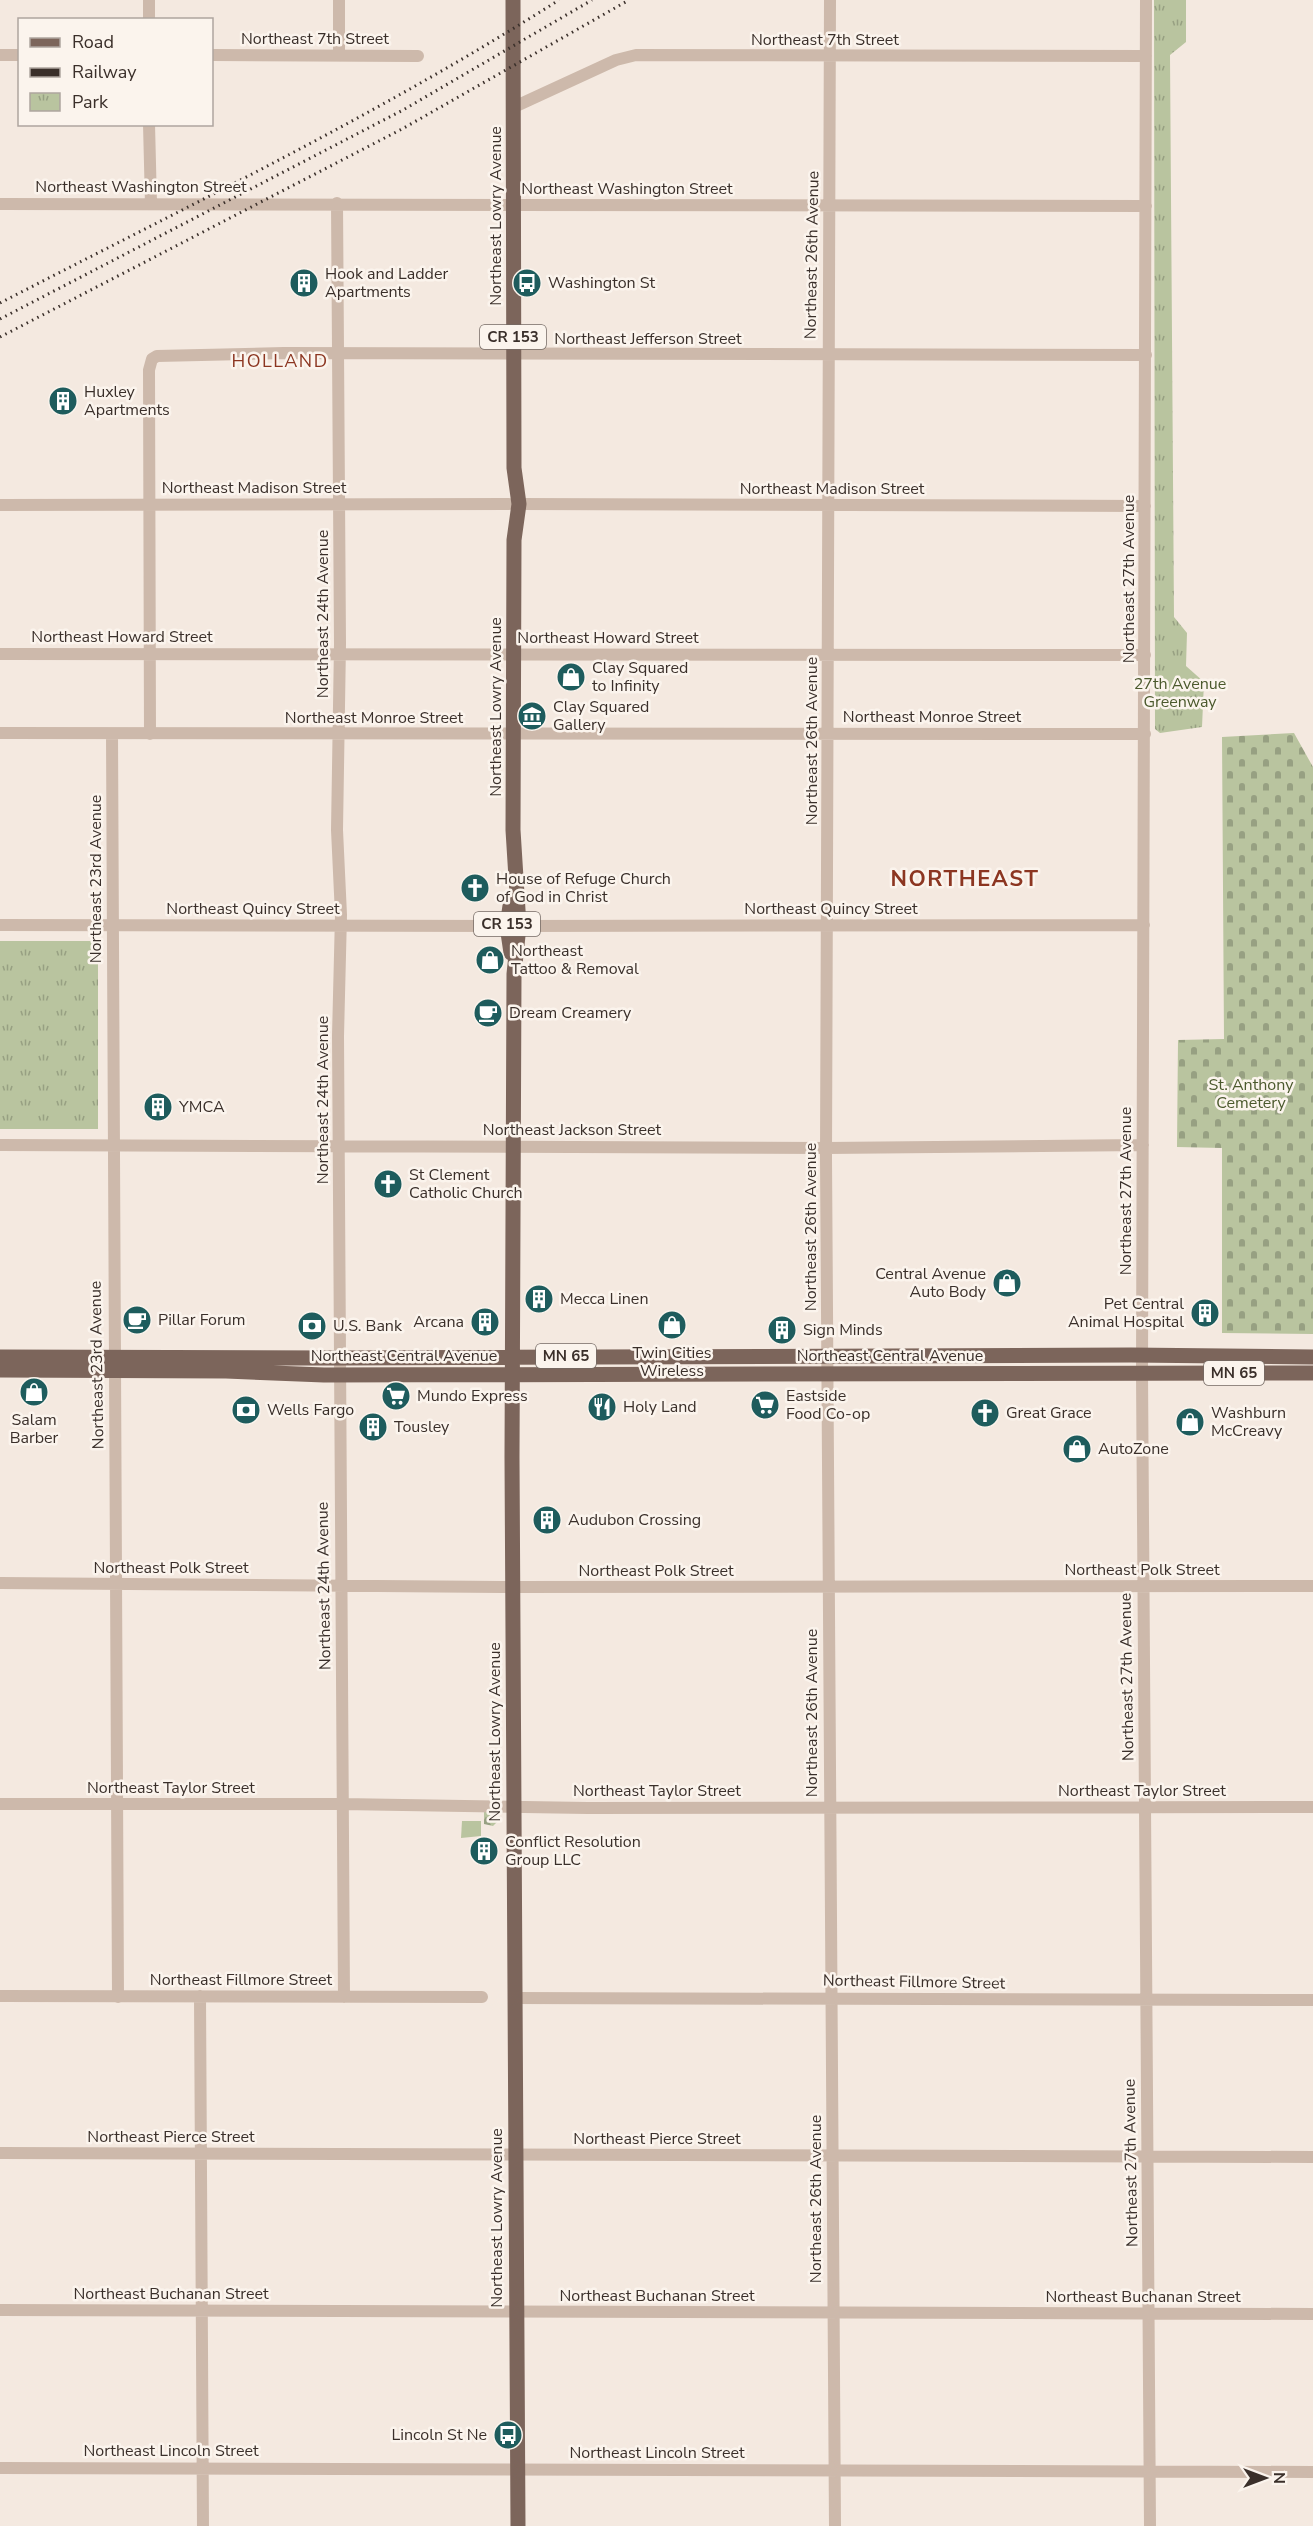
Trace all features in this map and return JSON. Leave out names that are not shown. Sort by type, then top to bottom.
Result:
[{"type":"main road","name":"Northeast Lowry Avenue","points":[[513,0],[512,1374],[514,2155],[518,2526]]},
{"type":"main road","name":"Northeast Central Avenue","points":[[0,1370],[114,1364],[512,1356],[1313,1357]]},
{"type":"main road","name":"Northeast Central Avenue","points":[[0,1357],[340,1375],[1313,1373]]},
{"type":"street","points":[[149,0],[149,18]]},
{"type":"street","points":[[339,0],[339,55]]},
{"type":"street","name":"Northeast 26th Avenue","points":[[830,0],[826,1148],[835,2526]]},
{"type":"street","name":"Northeast 27th Avenue","points":[[1146,0],[1142,1587],[1150,2526]]},
{"type":"street","points":[[0,55],[18,55]]},
{"type":"street","name":"Northeast 7th Street","points":[[213,55],[418,56]]},
{"type":"street","name":"Northeast 7th Street","points":[[514,107],[626,57],[1146,56]]},
{"type":"street","points":[[149,126],[151,204]]},
{"type":"street","name":"Northeast 24th Avenue","points":[[337,203],[340,354],[338,734],[341,926],[338,1036],[344,1997]]},
{"type":"street","name":"Northeast Washington Street","points":[[0,204],[1146,206]]},
{"type":"street","name":"Northeast Jefferson Street","points":[[149,504],[149,370],[152,359],[162,354],[827,357],[1146,355]]},
{"type":"street","points":[[149,504],[150,734]]},
{"type":"street","name":"Northeast Madison Street","points":[[0,505],[1145,506]]},
{"type":"street","name":"Northeast Howard Street","points":[[0,654],[1145,655]]},
{"type":"street","name":"Northeast Monroe Street","points":[[0,733],[1145,734]]},
{"type":"street","name":"Northeast 23rd Avenue","points":[[112,734],[114,1585],[118,1997]]},
{"type":"street","name":"Northeast Quincy Street","points":[[0,924],[112,926],[1144,925]]},
{"type":"street","name":"Northeast Jackson Street","points":[[0,1145],[826,1148],[1143,1145]]},
{"type":"street","name":"Northeast Polk Street","points":[[0,1584],[513,1587],[1313,1586]]},
{"type":"street","name":"Northeast Taylor Street","points":[[0,1804],[829,1808],[1313,1807]]},
{"type":"street","name":"Northeast Fillmore Street","points":[[0,1996],[482,1997]]},
{"type":"street","points":[[200,1996],[203,2526]]},
{"type":"street","name":"Northeast Fillmore Street","points":[[514,1998],[1313,2000]]},
{"type":"street","name":"Northeast Pierce Street","points":[[0,2153],[1313,2157]]},
{"type":"street","name":"Northeast Buchanan Street","points":[[0,2310],[1313,2314]]},
{"type":"street","name":"Northeast Lincoln Street","points":[[0,2468],[1313,2472]]},
{"type":"green space","name":"27th Avenue Greenway","points":[[1154,0],[1186,0],[1186,42],[1170,55],[1174,617],[1187,633],[1186,666],[1204,682],[1202,727],[1160,733],[1155,729]]},
{"type":"green space","name":"St. Anthony Cemetery","points":[[1294,733],[1313,767],[1313,1334],[1222,1333],[1222,1148],[1177,1147],[1178,1040],[1224,1039],[1222,737]]},
{"type":"green space","points":[[0,941],[98,941],[98,1129],[0,1129]]},
{"type":"green space","points":[[484,1810],[498,1814],[497,1822],[493,1826],[484,1824]]},
{"type":"green space","points":[[462,1821],[481,1821],[481,1836],[461,1838]]},
{"type":"railway","points":[[0,303],[283,158],[423,82],[559,0]]},
{"type":"railway","points":[[0,319],[403,110],[592,0]]},
{"type":"railway","points":[[0,337],[402,129],[629,0]]},
{"type":"place","name":"Hook and Ladder Apartments","points":[[304,283]]},
{"type":"place","name":"Washington St","points":[[527,283]]},
{"type":"place","name":"Huxley Apartments","points":[[63,401]]},
{"type":"place","name":"Clay Squared to Infinity","points":[[571,677]]},
{"type":"place","name":"Clay Squared Gallery","points":[[532,716]]},
{"type":"place","name":"House of Refuge Church of God in Christ","points":[[475,888]]},
{"type":"place","name":"Northeast Tattoo & Removal","points":[[490,960]]},
{"type":"place","name":"Dream Creamery","points":[[488,1013]]},
{"type":"place","name":"YMCA","points":[[158,1107]]},
{"type":"place","name":"St Clement Catholic Church","points":[[388,1184]]},
{"type":"place","name":"Central Avenue Auto Body","points":[[1007,1283]]},
{"type":"place","name":"Mecca Linen","points":[[539,1299]]},
{"type":"place","name":"Pet Central Animal Hospital","points":[[1205,1313]]},
{"type":"place","name":"Pillar Forum","points":[[137,1320]]},
{"type":"place","name":"Arcana","points":[[485,1322]]},
{"type":"place","name":"Twin Cities Wireless","points":[[672,1325]]},
{"type":"place","name":"U.S. Bank","points":[[312,1326]]},
{"type":"place","name":"Sign Minds","points":[[782,1330]]},
{"type":"place","name":"Salam Barber","points":[[34,1392]]},
{"type":"place","name":"Mundo Express","points":[[396,1396]]},
{"type":"place","name":"Eastside Food Co-op","points":[[765,1405]]},
{"type":"place","name":"Holy Land","points":[[602,1407]]},
{"type":"place","name":"Wells Fargo","points":[[246,1410]]},
{"type":"place","name":"Great Grace","points":[[985,1413]]},
{"type":"place","name":"Washburn McCreavy","points":[[1190,1422]]},
{"type":"place","name":"Tousley","points":[[373,1427]]},
{"type":"place","name":"AutoZone","points":[[1077,1449]]},
{"type":"place","name":"Audubon Crossing","points":[[547,1520]]},
{"type":"place","name":"Conflict Resolution Group LLC","points":[[484,1851]]},
{"type":"place","name":"Lincoln St Ne","points":[[508,2435]]},
{"type":"district","name":"HOLLAND","points":[[280,361]]},
{"type":"district","name":"NORTHEAST","points":[[965,879]]}]
